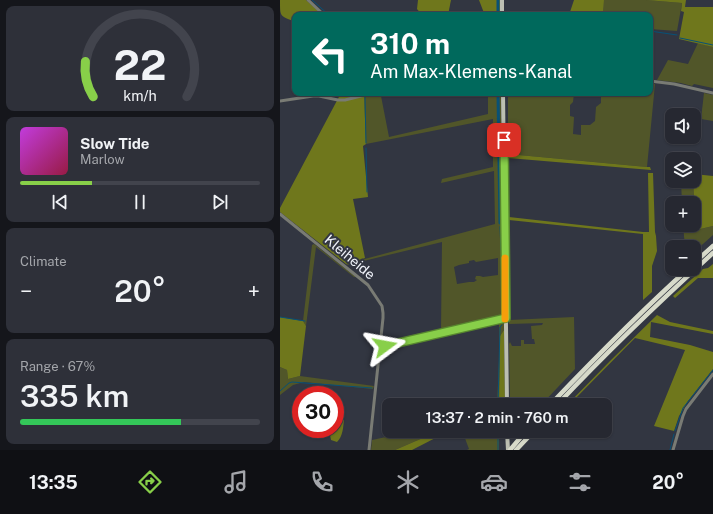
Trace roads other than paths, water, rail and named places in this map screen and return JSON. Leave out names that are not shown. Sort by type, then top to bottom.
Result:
[{"type":"highway","points":[[701,257],[713,246]]},
{"type":"highway","points":[[564,398],[671,291],[713,253]]},
{"type":"highway","points":[[557,398],[624,329],[681,276]]},
{"type":"highway","points":[[509,450],[520,438]]},
{"type":"highway","points":[[516,450],[527,438]]},
{"type":"main road","points":[[502,0],[502,12]]},
{"type":"main road","points":[[503,96],[507,398]]},
{"type":"main road","points":[[507,438],[509,450]]},
{"type":"street","points":[[308,0],[321,12]]},
{"type":"street","points":[[653,81],[674,84],[713,93]]},
{"type":"street","points":[[280,102],[313,96]]},
{"type":"street","points":[[319,96],[338,100],[361,96]]},
{"type":"street","name":"Kleiheide","points":[[280,214],[368,285],[382,306],[383,311],[380,348],[369,450]]},
{"type":"street","points":[[380,348],[506,318]]},
{"type":"street","points":[[672,450],[686,409],[713,374]]},
{"type":"waterway","points":[[312,0],[326,12]]},
{"type":"waterway","points":[[498,0],[498,12]]},
{"type":"waterway","points":[[653,31],[677,35]]},
{"type":"waterway","points":[[680,38],[713,45]]},
{"type":"waterway","points":[[498,96],[500,223]]},
{"type":"waterway","points":[[365,97],[366,143]]},
{"type":"waterway","points":[[366,148],[367,192]]},
{"type":"waterway","points":[[501,227],[502,250]]},
{"type":"waterway","points":[[280,317],[305,321]]},
{"type":"waterway","points":[[498,398],[500,327],[502,325]]},
{"type":"waterway","points":[[675,431],[683,408],[713,370]]},
{"type":"waterway","points":[[280,391],[292,382],[372,388]]},
{"type":"waterway","points":[[670,450],[674,434]]},
{"type":"waterway","points":[[498,438],[498,450]]}]
